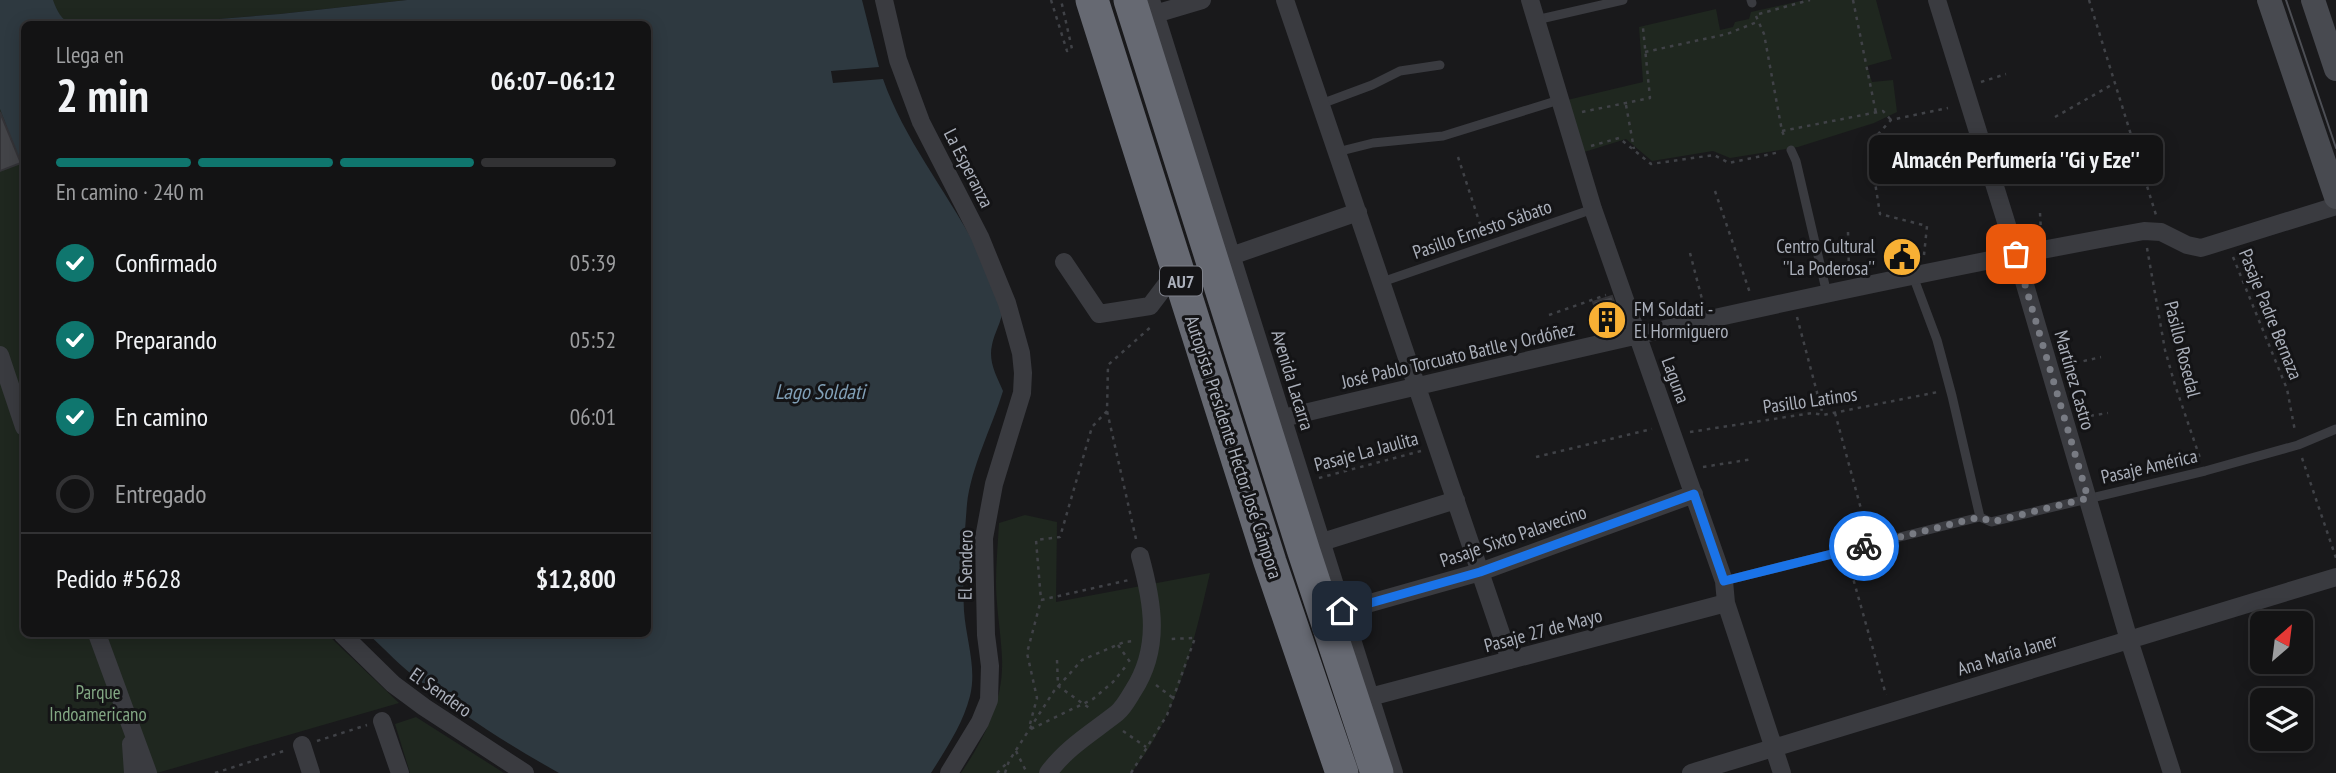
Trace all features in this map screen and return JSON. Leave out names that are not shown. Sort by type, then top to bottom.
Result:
[{"type":"highway","name":"Autopista Presidente Héctor José Cámpora","points":[[1092,0],[1270,562],[1342,773]]},
{"type":"highway","name":"Autopista Presidente Héctor José Cámpora","points":[[1145,5],[1313,547],[1377,773]]},
{"type":"main road","points":[[2269,0],[2336,197]]},
{"type":"main road","points":[[2313,0],[2336,69]]},
{"type":"street","name":"La Esperanza","points":[[884,0],[898,60],[921,122],[980,237],[1007,303],[1021,353]]},
{"type":"street","points":[[1145,5],[1202,0]]},
{"type":"street","points":[[1285,0],[1510,660]]},
{"type":"street","name":"Laguna","points":[[1530,0],[1593,209],[1724,581],[1726,603],[1782,773]]},
{"type":"street","name":"Martínez Castro","points":[[1937,0],[2016,254],[2129,640],[2172,773]]},
{"type":"street","name":"Avenida Lacarra","points":[[1145,5],[1283,418],[1302,482],[1313,547],[1342,611],[1394,773]]},
{"type":"street","points":[[2153,232],[2201,248],[2336,206]]},
{"type":"street","points":[[1231,256],[1358,212]]},
{"type":"street","name":"José Pablo Torcuato Batlle y Ordóñez","points":[[1283,418],[1638,335],[1850,289],[2016,254],[2153,232]]},
{"type":"street","points":[[1064,262],[1099,314],[1150,306],[1178,269]]},
{"type":"street","name":"El Sendero","points":[[950,773],[980,722],[989,700],[984,538],[994,484],[1022,393],[1021,353]]},
{"type":"street","points":[[0,355],[21,417]]},
{"type":"street","name":"Pasaje Sixto Palavecino","points":[[1342,611],[1480,572],[1694,494]]},
{"type":"street","points":[[1313,547],[1456,500]]},
{"type":"street","points":[[1048,773],[1076,743],[1120,710],[1143,676],[1149,639],[1145,576],[1140,556]]},
{"type":"street","name":"Ana María Janer","points":[[1691,773],[2336,577]]},
{"type":"street","name":"Pasaje 27 de Mayo","points":[[1370,697],[1726,603]]},
{"type":"street","points":[[98,637],[148,773]]},
{"type":"street","name":"El Sendero","points":[[345,637],[393,684],[525,773]]},
{"type":"street","points":[[382,720],[400,773]]},
{"type":"street","points":[[129,724],[134,773]]},
{"type":"street","points":[[302,745],[312,773]]},
{"type":"lane","points":[[1536,20],[1623,0]]},
{"type":"lane","points":[[1321,104],[1372,85],[1400,71],[1440,65]]},
{"type":"lane","points":[[1337,152],[1373,143],[1443,136],[1561,108]]},
{"type":"lane","points":[[1791,150],[1796,161],[1827,294]]},
{"type":"lane","name":"Pasillo Ernesto Sábato","points":[[1382,282],[1593,209]]},
{"type":"lane","points":[[1913,276],[1937,340],[1980,517]]},
{"type":"lane","name":"Pasaje América","points":[[1724,581],[1980,517],[1992,522],[2205,471],[2298,445],[2336,429]]},
{"type":"path","points":[[1051,0],[1067,51],[1072,49],[1061,0]]},
{"type":"path","points":[[1810,0],[1755,15],[1764,34],[1782,131],[1883,111],[1891,120]]},
{"type":"path","points":[[1853,0],[1875,113]]},
{"type":"path","name":"Pasillo Rosedal","points":[[2089,0],[2115,83],[2153,232],[2165,351],[2205,471]]},
{"type":"path","points":[[1645,52],[1727,34],[1757,22]]},
{"type":"path","points":[[1561,108],[1626,104],[1650,98],[1643,28]]},
{"type":"path","points":[[1964,88],[2006,74]]},
{"type":"path","points":[[2055,117],[2115,83]]},
{"type":"path","points":[[1626,104],[1633,149]]},
{"type":"path","points":[[1948,108],[1891,120],[1870,144],[1880,214],[1927,226],[1924,256],[1949,268]]},
{"type":"path","points":[[1574,150],[1619,138],[1651,164],[1714,155],[1729,163],[1791,150]]},
{"type":"path","points":[[1458,157],[1487,246]]},
{"type":"path","points":[[1716,191],[1756,310]]},
{"type":"path","points":[[1848,232],[1850,289]]},
{"type":"path","name":"Pasaje Padre Bernaza","points":[[2226,242],[2287,388],[2298,445],[2336,558]]},
{"type":"path","points":[[1690,253],[1708,320]]},
{"type":"path","points":[[1549,315],[1622,290]]},
{"type":"path","points":[[1793,302],[1823,415]]},
{"type":"path","points":[[1140,556],[1107,411],[1108,365],[1153,325]]},
{"type":"path","points":[[2050,369],[2102,357]]},
{"type":"path","name":"Pasillo Latinos","points":[[1536,457],[1671,430],[1812,413],[1823,415],[1950,389]]},
{"type":"path","points":[[1028,731],[1037,698],[1027,653],[1041,600],[1036,540],[1060,537],[1092,427],[1107,411]]},
{"type":"path","points":[[1835,413],[1870,544]]},
{"type":"path","points":[[2065,420],[2108,413]]},
{"type":"path","name":"Pasaje La Jaulita","points":[[1302,482],[1438,446]]},
{"type":"path","points":[[1686,470],[1753,459]]},
{"type":"path","points":[[1845,550],[1891,711]]},
{"type":"path","points":[[1041,600],[1145,576]]},
{"type":"path","points":[[1028,731],[1093,699],[1113,682],[1149,639]]},
{"type":"path","points":[[997,773],[1009,761],[1058,686],[1082,660],[1124,642],[1195,639],[1167,715],[1131,773]]},
{"type":"path","points":[[1056,660],[1058,686]]},
{"type":"path","points":[[1016,750],[1027,773]]},
{"type":"path","points":[[1005,773],[1009,761]]},
{"type":"green space","points":[[28,0],[407,0],[194,21],[63,21]]},
{"type":"green space","points":[[1805,0],[1876,0],[1892,59],[1867,66],[1872,82],[1893,80],[1897,112],[1874,123],[1798,147],[1730,158],[1713,151],[1652,161],[1626,139],[1581,153],[1563,101],[1643,82],[1639,27],[1716,9],[1720,30],[1733,27],[1735,22],[1749,19],[1751,12]]},
{"type":"green space","name":"Parque Indoamericano","points":[[0,102],[21,126],[21,637],[330,637],[399,703],[157,773],[0,773]]},
{"type":"green space","points":[[1025,515],[1057,522],[1056,602],[1210,573],[1182,678],[1160,728],[1131,773],[961,773],[985,733],[1000,689],[1002,658],[996,582],[999,523]]},
{"type":"green space","points":[[416,717],[504,773],[410,773],[395,724]]},
{"type":"water","points":[[0,0],[53,0],[67,21],[21,21],[21,164],[0,109]]},
{"type":"water","name":"Lago Soldati","points":[[407,0],[862,0],[879,67],[831,71],[833,83],[883,79],[913,143],[987,266],[1003,309],[993,340],[991,357],[1003,391],[977,461],[967,504],[963,598],[972,664],[972,685],[959,726],[931,773],[559,773],[453,706],[406,670],[371,637],[651,637],[651,21],[194,21]]},
{"type":"building","points":[[0,112],[21,163],[0,171]]},
{"type":"building","name":"FM Soldati - El Hormiguero","points":[[1612,296],[1618,314],[1612,328],[1602,330],[1593,302]]},
{"type":"tram line","points":[[2286,0],[2336,148]]},
{"type":"way so far","points":[[1864,546],[1980,517],[1992,522],[2088,498],[2016,254]]},
{"type":"place","name":"Almacén Perfumería ''Gi y Eze''","points":[[2016,254]]},
{"type":"place","name":"Centro Cultural ''La Poderosa''","points":[[1902,257]]},
{"type":"place","name":"FM Soldati - El Hormiguero","points":[[1607,320]]},
{"type":"route","points":[[1342,611],[1480,572],[1694,494],[1724,581],[1864,546]]}]
